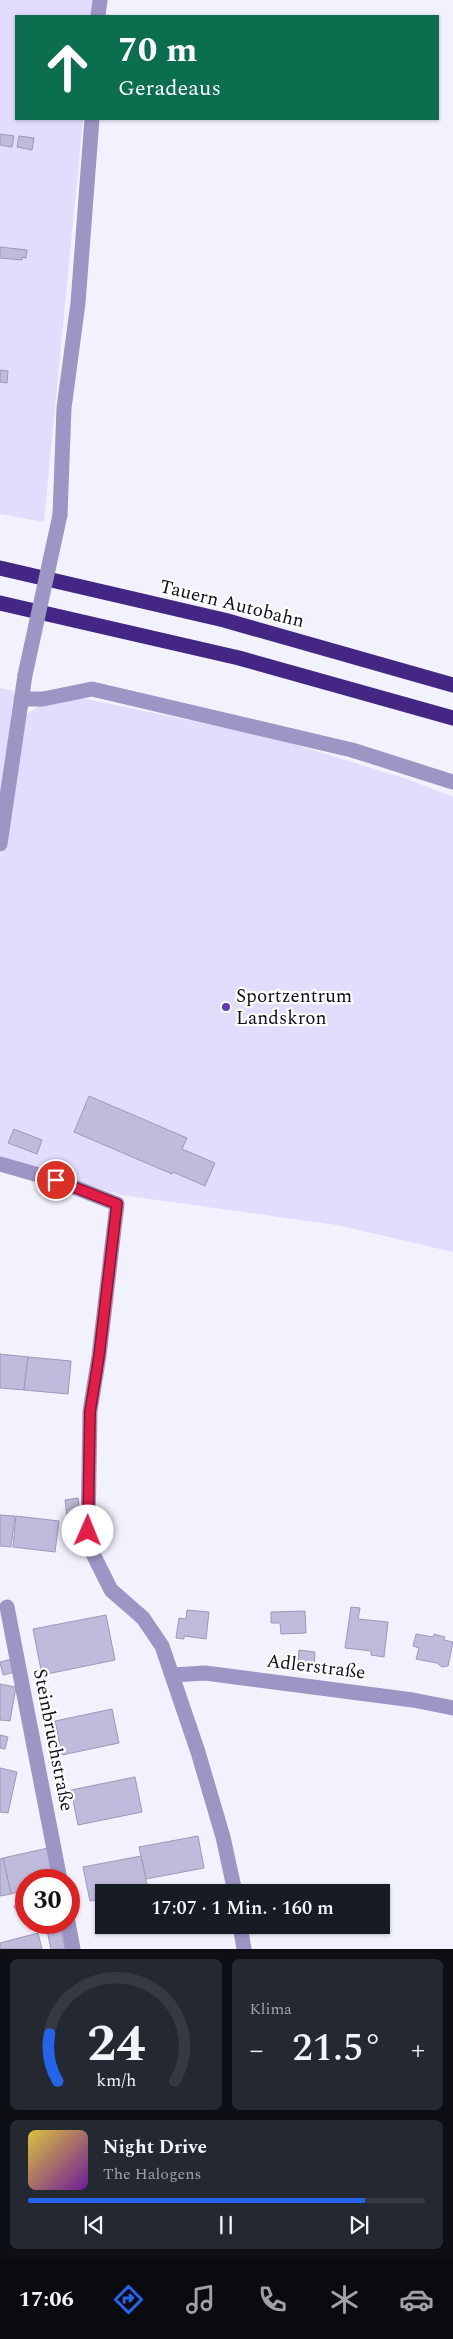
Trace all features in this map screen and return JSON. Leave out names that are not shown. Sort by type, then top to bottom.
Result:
[{"type":"highway","name":"Tauern Autobahn","points":[[0,568],[224,620],[453,685]]},
{"type":"highway","points":[[0,603],[239,658],[453,718]]},
{"type":"street","points":[[98,15],[100,0]]},
{"type":"street","points":[[0,844],[24,675],[60,515],[64,408],[78,303],[92,120]]},
{"type":"street","points":[[21,699],[44,699],[92,689],[352,750],[453,782]]},
{"type":"street","points":[[0,1164],[56,1180],[117,1204],[99,1356],[90,1412],[88,1531],[92,1552],[111,1590],[143,1618],[162,1646],[218,1822],[233,1884]]},
{"type":"street","name":"Steinbruchstraße","points":[[7,1607],[58,1869]]},
{"type":"street","name":"Adlerstraße","points":[[173,1676],[205,1673],[414,1700],[453,1708]]},
{"type":"street","points":[[70,1934],[73,1949]]},
{"type":"street","points":[[242,1934],[244,1949]]},
{"type":"shaded area","points":[[0,0],[92,0],[91,15],[15,15],[15,120],[83,120],[44,522],[0,514]]},
{"type":"shaded area","points":[[0,688],[14,691],[0,813]]},
{"type":"shaded area","name":"Sportzentrum Landskron","points":[[81,698],[274,738],[407,779],[453,797],[453,1252],[337,1225],[121,1195],[0,1159],[0,855],[23,717],[45,702]]},
{"type":"building","points":[[0,134],[14,136],[12,147],[0,145]]},
{"type":"building","points":[[19,136],[34,138],[32,150],[17,147]]},
{"type":"building","points":[[0,247],[27,250],[26,258],[22,257],[22,260],[0,258]]},
{"type":"building","points":[[0,370],[8,371],[7,383],[0,382]]},
{"type":"building","points":[[89,1096],[187,1138],[182,1149],[215,1163],[205,1186],[74,1132]]},
{"type":"building","points":[[14,1129],[42,1140],[37,1154],[8,1143]]},
{"type":"building","points":[[0,1354],[28,1357],[24,1390],[0,1388]]},
{"type":"building","points":[[28,1357],[71,1361],[68,1394],[24,1390]]},
{"type":"building","points":[[78,1498],[84,1548],[71,1549],[65,1500]]},
{"type":"building","points":[[0,1515],[15,1516],[11,1547],[0,1546]]},
{"type":"building","points":[[16,1516],[59,1521],[55,1552],[13,1547]]},
{"type":"building","points":[[351,1607],[360,1608],[358,1619],[388,1622],[384,1657],[371,1655],[371,1651],[345,1648]]},
{"type":"building","points":[[187,1610],[209,1612],[206,1639],[184,1636],[184,1639],[176,1638],[179,1618],[186,1619]]},
{"type":"building","points":[[305,1611],[306,1633],[281,1634],[280,1623],[271,1623],[271,1612]]},
{"type":"building","points":[[106,1615],[115,1660],[42,1675],[33,1629]]},
{"type":"building","points":[[416,1634],[433,1637],[434,1634],[445,1637],[444,1640],[453,1642],[448,1666],[442,1667],[437,1663],[416,1659],[419,1648],[413,1646]]},
{"type":"building","points":[[299,1650],[315,1652],[314,1666],[298,1664]]},
{"type":"building","points":[[12,1659],[15,1672],[3,1675],[0,1662]]},
{"type":"building","points":[[0,1684],[16,1687],[10,1721],[0,1720]]},
{"type":"building","points":[[112,1709],[119,1743],[62,1755],[55,1721]]},
{"type":"building","points":[[0,1735],[8,1737],[5,1749],[0,1748]]},
{"type":"building","points":[[0,1768],[17,1772],[8,1813],[0,1812]]},
{"type":"building","points":[[135,1777],[142,1812],[78,1825],[71,1790]]},
{"type":"building","points":[[198,1836],[204,1868],[146,1879],[139,1847]]},
{"type":"building","points":[[48,1848],[52,1869],[15,1869],[15,1893],[11,1894],[3,1858]]},
{"type":"building","points":[[141,1856],[147,1884],[95,1884],[95,1900],[90,1901],[83,1867]]},
{"type":"building","points":[[3,1858],[11,1894],[0,1896],[0,1859]]},
{"type":"building","points":[[38,1934],[42,1949],[0,1949],[0,1943]]},
{"type":"building","points":[[48,1934],[62,1934],[65,1949],[51,1949]]},
{"type":"place","name":"Sportzentrum Landskron","points":[[226,1007]]},
{"type":"route","points":[[56,1180],[117,1204],[99,1356],[90,1412],[88,1531]]}]
